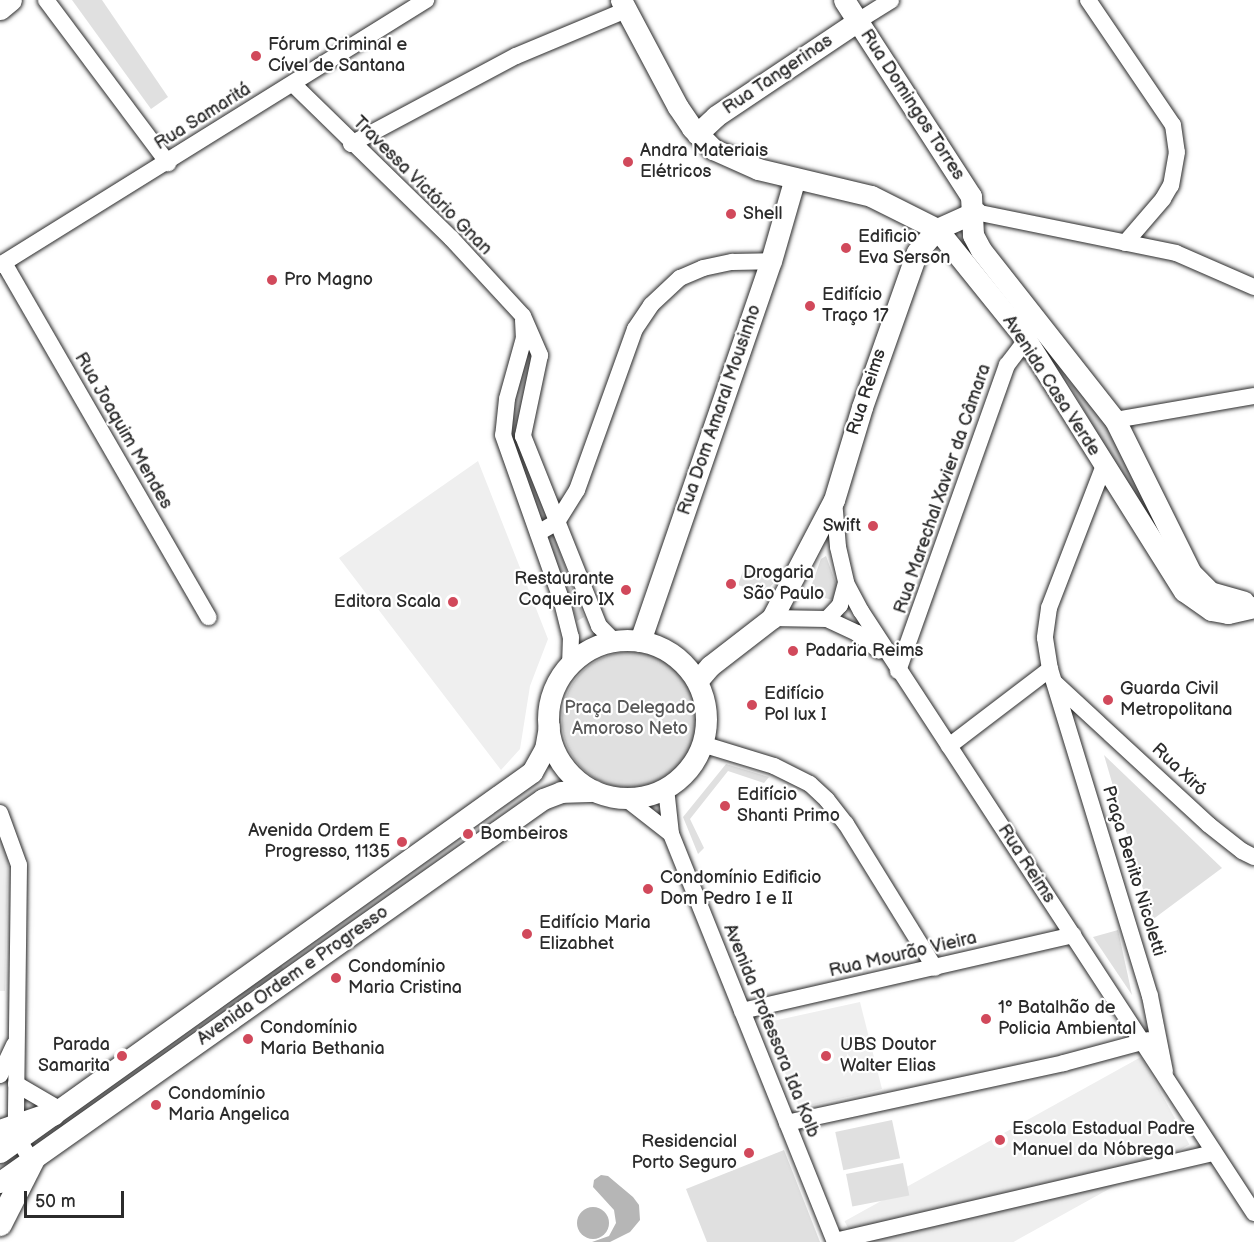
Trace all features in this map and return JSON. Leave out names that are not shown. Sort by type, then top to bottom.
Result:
[{"type":"highway","points":[[11,1133],[56,1112]]},
{"type":"highway","points":[[0,1224],[32,1161]]},
{"type":"main road","points":[[0,9],[11,0]]},
{"type":"main road","name":"Rua Domingos Torres","points":[[844,0],[971,196],[975,212]]},
{"type":"main road","name":"Avenida Casa Verde","points":[[623,5],[669,92],[697,134],[730,158],[795,178],[871,196],[937,230],[1114,420],[1191,573],[1210,592],[1224,599],[1254,602]]},
{"type":"main road","name":"Rua Tangerinas","points":[[697,134],[716,116],[858,21]]},
{"type":"main road","name":"Rua Dom Amaral Mousinho","points":[[640,641],[771,261],[795,178]]},
{"type":"main road","name":"Avenida Casa Verde","points":[[975,212],[973,235],[981,250],[1031,332],[1104,468],[1174,577],[1198,604],[1228,613],[1254,607]]},
{"type":"main road","name":"Rua Reims","points":[[772,618],[834,500],[908,270],[926,237],[975,212]]},
{"type":"main road","points":[[697,681],[772,618]]},
{"type":"main road","points":[[614,641],[640,641],[679,659],[697,681],[705,712],[702,744],[682,777],[666,788],[625,798],[594,791],[563,764],[549,726],[553,693],[570,664],[583,653],[614,641]]},
{"type":"main road","name":"Avenida Ordem e Progresso","points":[[56,1112],[532,772],[545,749],[549,726]]},
{"type":"main road","name":"Avenida Ordem e Progresso","points":[[0,1182],[543,799],[561,792],[594,791]]},
{"type":"main road","points":[[0,1152],[11,1133]]},
{"type":"street","points":[[46,0],[168,163]]},
{"type":"street","name":"Rua Samaritá","points":[[2,264],[168,163],[426,0]]},
{"type":"street","name":"Rua Tangerinas","points":[[858,21],[891,0]]},
{"type":"street","points":[[1088,0],[1173,125],[1177,152],[1167,192],[1125,243]]},
{"type":"street","points":[[351,144],[516,56],[623,5]]},
{"type":"street","name":"Travessa Victório Gnan","points":[[294,84],[351,144],[451,238],[523,316]]},
{"type":"street","points":[[975,212],[1125,243],[1207,264],[1254,287]]},
{"type":"street","points":[[538,533],[557,522],[576,490],[635,329],[651,305],[680,278],[704,268],[732,262],[771,261]]},
{"type":"street","name":"Rua Joaquim Mendes","points":[[2,264],[208,617]]},
{"type":"street","points":[[523,316],[540,355],[523,436],[599,626],[614,641]]},
{"type":"street","points":[[523,316],[524,338],[507,399],[503,435],[562,602],[571,637],[570,664]]},
{"type":"street","name":"Rua Marechal Xavier da Câmara","points":[[896,667],[925,604],[1007,365],[1031,332]]},
{"type":"street","points":[[1114,420],[1254,396]]},
{"type":"street","name":"Praça Benito Nicoletti","points":[[1104,468],[1049,608],[1045,638],[1052,676],[1159,1032],[1166,1074]]},
{"type":"street","name":"Rua Reims","points":[[834,500],[838,547],[846,583],[896,667],[1073,935],[1141,1043],[1166,1074],[1254,1213]]},
{"type":"street","points":[[827,619],[840,605],[846,583]]},
{"type":"street","points":[[772,618],[827,619],[857,633],[896,667]]},
{"type":"street","points":[[949,746],[1052,676]]},
{"type":"street","name":"Rua Xiró","points":[[1052,676],[1209,825],[1254,856]]},
{"type":"street","points":[[702,744],[774,766],[810,784],[827,800],[846,824],[935,968]]},
{"type":"street","name":"Avenida Professora Ida Kolb","points":[[666,788],[671,834],[835,1242]]},
{"type":"street","points":[[625,798],[671,834]]},
{"type":"street","points":[[0,813],[19,865],[16,1084],[11,1133],[32,1161]]},
{"type":"street","name":"Rua Mourão Vieira","points":[[742,1011],[1073,935]]},
{"type":"street","points":[[787,1123],[1141,1043],[1159,1032]]},
{"type":"street","points":[[1,1070],[17,1038]]},
{"type":"street","points":[[16,1084],[56,1112]]},
{"type":"street","points":[[835,1242],[1214,1153]]},
{"type":"shaded area","name":"Editora Scala","points":[[478,461],[548,639],[530,686],[520,749],[501,770],[339,558]]},
{"type":"shaded area","points":[[0,830],[8,860],[5,991],[0,991]]},
{"type":"shaded area","name":"UBS Doutor Walter Elias","points":[[860,1002],[882,1089],[800,1108],[764,1023]]},
{"type":"shaded area","points":[[1141,1057],[1189,1144],[1014,1242],[856,1242],[845,1221]]},
{"type":"shaded area","points":[[601,1175],[608,1176],[633,1197],[639,1205],[640,1220],[630,1232],[610,1242],[592,1242],[609,1236],[616,1223],[614,1210],[593,1187],[594,1180]]},
{"type":"shaded area","points":[[593,1207],[604,1212],[609,1223],[604,1234],[593,1239],[582,1234],[577,1223],[582,1212]]},
{"type":"green space","points":[[72,0],[102,0],[168,97],[151,109]]},
{"type":"green space","points":[[527,340],[534,346],[516,434],[584,617],[577,621],[509,434]]},
{"type":"green space","points":[[1067,380],[1099,408],[1143,497],[1148,515],[1142,514]]},
{"type":"green space","points":[[826,556],[839,592],[835,600],[808,595],[821,559]]},
{"type":"green space","points":[[744,568],[777,579],[764,594],[738,585]]},
{"type":"green space","name":"Praça Delegado Amoroso Neto","points":[[630,652],[656,657],[678,672],[693,694],[698,720],[693,746],[678,768],[656,783],[630,788],[604,783],[582,768],[567,746],[562,720],[567,694],[582,672],[604,657]]},
{"type":"green space","points":[[1104,755],[1222,868],[1152,920]]},
{"type":"green space","points":[[726,764],[769,777],[764,783],[728,771],[690,819],[704,848],[698,854],[683,817]]},
{"type":"green space","points":[[1118,930],[1132,995],[1093,937]]},
{"type":"green space","points":[[281,965],[284,970],[57,1107],[54,1101]]},
{"type":"green space","points":[[892,1120],[900,1158],[843,1170],[835,1132]]},
{"type":"green space","points":[[784,1150],[820,1242],[707,1242],[686,1189]]},
{"type":"green space","points":[[903,1163],[909,1195],[852,1206],[846,1174]]},
{"type":"place","name":"Fórum Criminal e Cível de Santana","points":[[256,56]]},
{"type":"place","name":"Andra Materiais Elétricos","points":[[628,162]]},
{"type":"place","name":"Shell","points":[[731,214]]},
{"type":"place","name":"Edificio Eva Serson","points":[[846,248]]},
{"type":"place","name":"Pro Magno","points":[[272,280]]},
{"type":"place","name":"Edifício Traço 17","points":[[810,306]]},
{"type":"place","name":"Swift","points":[[873,526]]},
{"type":"place","name":"Drogaria São Paulo","points":[[731,584]]},
{"type":"place","name":"Restaurante Coqueiro IX","points":[[626,590]]},
{"type":"place","name":"Editora Scala","points":[[453,602]]},
{"type":"place","name":"Padaria Reims","points":[[793,651]]},
{"type":"place","name":"Guarda Civil Metropolitana","points":[[1108,700]]},
{"type":"place","name":"Edifício Pol lux I","points":[[752,705]]},
{"type":"place","name":"Edifício Shanti Primo","points":[[725,806]]},
{"type":"place","name":"Bombeiros","points":[[468,834]]},
{"type":"place","name":"Avenida Ordem E Progresso, 1135","points":[[402,842]]},
{"type":"place","name":"Condomínio Edificio Dom Pedro I e II","points":[[648,889]]},
{"type":"place","name":"Edifício Maria Elizabhet","points":[[527,934]]},
{"type":"place","name":"Condomínio Maria Cristina","points":[[336,978]]},
{"type":"place","name":"1º Batalhão de Policia Ambiental","points":[[986,1019]]},
{"type":"place","name":"Condomínio Maria Bethania","points":[[248,1039]]},
{"type":"place","name":"Parada Samarita","points":[[122,1056]]},
{"type":"place","name":"UBS Doutor Walter Elias","points":[[826,1056]]},
{"type":"place","name":"Condomínio Maria Angelica","points":[[156,1105]]},
{"type":"place","name":"Escola Estadual Padre Manuel da Nóbrega","points":[[1000,1140]]},
{"type":"place","name":"Residencial Porto Seguro","points":[[749,1153]]}]
